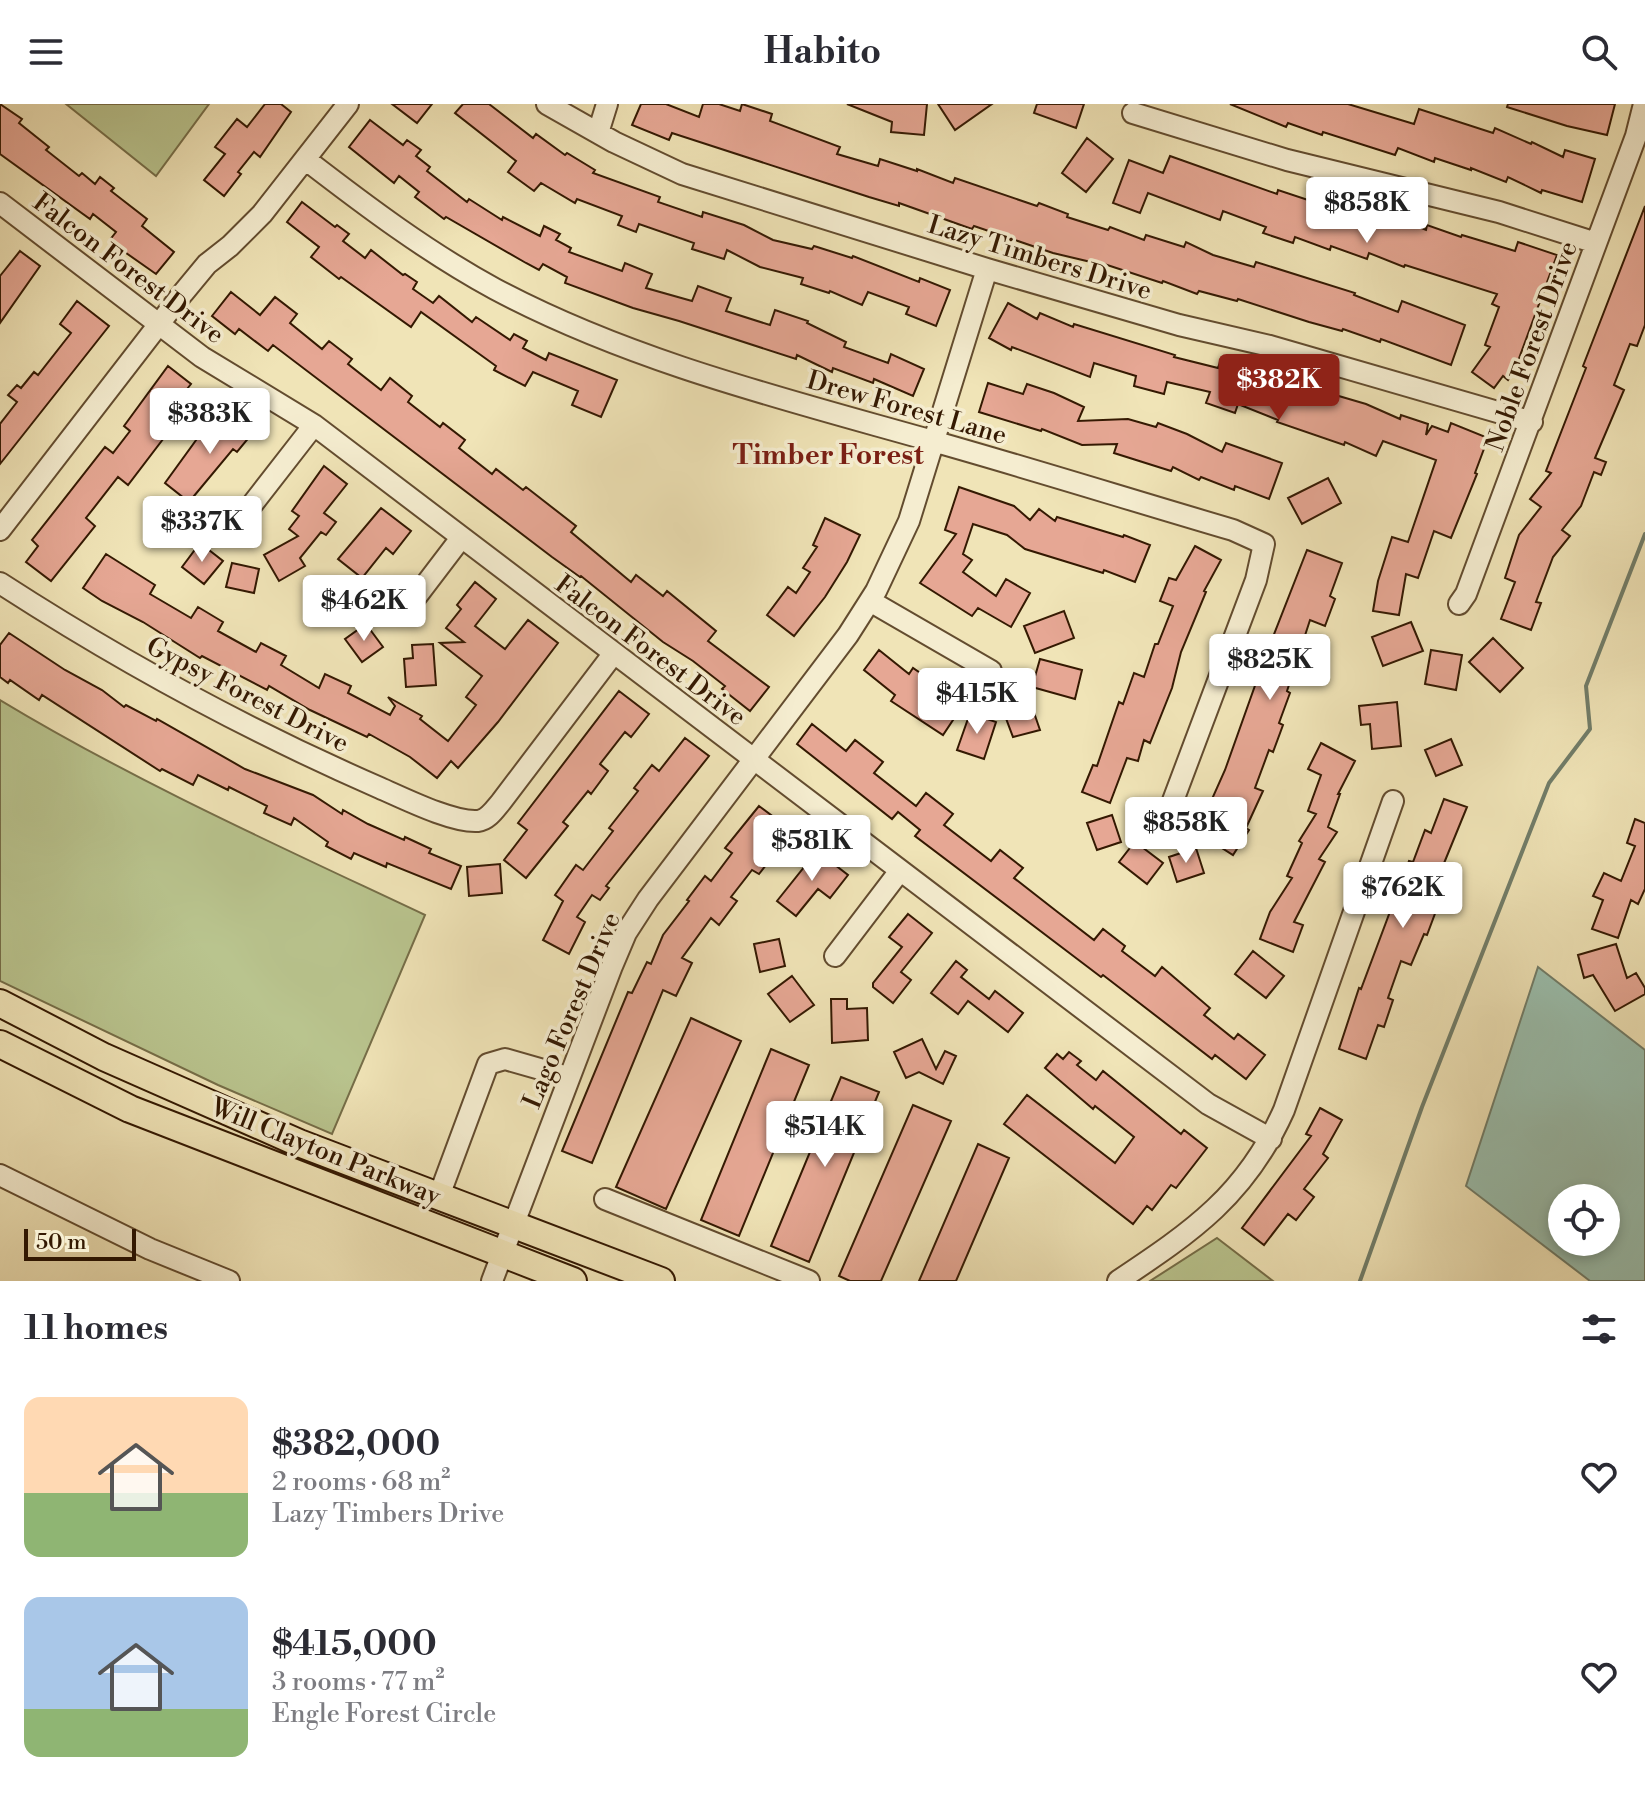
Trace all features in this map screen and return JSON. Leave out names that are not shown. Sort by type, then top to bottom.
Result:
[{"type":"main road","name":"Will Clayton Parkway","points":[[0,1003],[104,1057],[258,1126],[661,1281]]},
{"type":"main road","name":"Will Clayton Parkway","points":[[0,1044],[130,1109],[573,1281]]},
{"type":"main road","points":[[249,1156],[258,1126]]},
{"type":"street","points":[[0,530],[207,264],[262,214],[348,104]]},
{"type":"street","name":"Lazy Timbers Drive","points":[[547,104],[682,174],[987,269],[1532,422]]},
{"type":"street","points":[[598,133],[607,104]]},
{"type":"street","name":"Noble Forest Drive","points":[[1459,604],[1466,594],[1532,422],[1636,136],[1644,104]]},
{"type":"street","points":[[1133,113],[1287,160],[1499,212],[1596,243]]},
{"type":"street","name":"Drew Forest Lane","points":[[305,159],[441,258],[498,290],[631,348],[706,374],[1233,530],[1264,544],[1256,580],[1171,806]]},
{"type":"street","points":[[0,229],[6,208]]},
{"type":"street","name":"Falcon Forest Drive","points":[[6,208],[234,378],[314,425],[1208,1104],[1271,1139]]},
{"type":"street","name":"Lago Forest Drive","points":[[492,1281],[626,933],[648,899],[848,635],[897,552],[935,442],[987,269]]},
{"type":"street","points":[[244,515],[314,425]]},
{"type":"street","points":[[413,601],[461,538]]},
{"type":"street","name":"Gypsy Forest Drive","points":[[0,583],[114,655],[250,728],[439,813],[478,821],[501,802],[614,653]]},
{"type":"street","points":[[870,601],[991,671]]},
{"type":"street","points":[[1118,1281],[1209,1215],[1247,1175],[1271,1139],[1393,801]]},
{"type":"street","points":[[835,956],[899,872]]},
{"type":"street","points":[[439,1196],[488,1064],[505,1059],[568,1077]]},
{"type":"street","points":[[0,1175],[150,1249],[229,1281]]},
{"type":"street","points":[[605,1199],[809,1281]]},
{"type":"green space","points":[[66,104],[209,104],[156,176]]},
{"type":"green space","points":[[0,700],[156,786],[425,915],[332,1134],[218,1085],[0,981]]},
{"type":"green space","points":[[1217,1238],[1273,1281],[1150,1281]]},
{"type":"shaded area","points":[[1538,967],[1645,1050],[1645,1281],[1590,1281],[1557,1256],[1620,1256],[1620,1184],[1548,1184],[1548,1249],[1466,1186]]},
{"type":"building","points":[[0,104],[22,119],[19,123],[49,147],[46,150],[79,176],[82,173],[95,184],[100,177],[114,188],[111,191],[147,219],[142,226],[174,252],[156,274],[109,241],[116,232],[93,214],[90,219],[0,154]]},
{"type":"building","points":[[265,104],[281,104],[291,112],[260,157],[254,152],[238,172],[241,174],[224,196],[204,180],[225,154],[215,147],[237,119],[247,127]]},
{"type":"building","points":[[392,104],[432,104],[417,123]]},
{"type":"building","points":[[463,104],[489,104],[533,138],[536,134],[565,155],[567,153],[595,170],[593,173],[660,197],[658,202],[702,217],[703,212],[744,225],[773,240],[853,256],[919,282],[920,278],[950,290],[936,326],[906,314],[909,307],[868,292],[862,305],[830,291],[801,284],[803,278],[760,267],[727,250],[724,259],[692,249],[694,243],[639,224],[636,232],[618,225],[622,216],[577,199],[575,203],[541,183],[534,191],[508,172],[516,161],[455,113]]},
{"type":"building","points":[[641,104],[666,104],[699,117],[703,104],[719,104],[740,111],[742,104],[772,114],[770,121],[840,147],[837,154],[878,166],[880,159],[953,183],[955,178],[1037,206],[1039,203],[1068,214],[1067,217],[1108,230],[1110,227],[1144,240],[1146,235],[1184,247],[1186,242],[1213,255],[1254,267],[1256,262],[1355,293],[1398,312],[1402,301],[1465,325],[1451,365],[1381,339],[1380,342],[1238,299],[1199,291],[1197,294],[1092,260],[1053,253],[974,226],[972,229],[899,203],[899,206],[869,197],[672,133],[669,140],[632,125]]},
{"type":"building","points":[[847,104],[927,104],[924,135],[891,132],[892,122]]},
{"type":"building","points":[[938,104],[992,104],[955,130]]},
{"type":"building","points":[[1037,104],[1084,104],[1076,128],[1034,113]]},
{"type":"building","points":[[1230,104],[1348,104],[1414,124],[1419,109],[1493,133],[1495,128],[1563,157],[1565,150],[1595,159],[1582,202],[1542,190],[1541,193],[1508,177],[1506,182],[1435,158],[1434,162],[1398,148],[1395,155],[1288,123],[1286,127]]},
{"type":"building","points":[[1508,104],[1615,104],[1607,135],[1567,126],[1507,107]]},
{"type":"building","points":[[370,120],[403,145],[407,140],[421,150],[416,156],[430,167],[427,171],[467,202],[469,199],[502,220],[503,217],[540,236],[544,226],[560,234],[556,240],[571,248],[569,252],[622,271],[625,263],[652,274],[646,288],[692,301],[698,286],[731,298],[726,311],[770,325],[775,310],[808,321],[846,342],[844,347],[888,363],[891,354],[924,369],[913,396],[874,379],[873,383],[833,368],[832,372],[797,355],[796,359],[633,308],[565,283],[567,277],[543,264],[539,270],[446,217],[444,219],[415,197],[419,192],[399,176],[394,183],[349,147]]},
{"type":"building","points":[[1087,138],[1113,159],[1086,192],[1062,173]]},
{"type":"building","points":[[1170,156],[1277,194],[1278,190],[1314,202],[1315,199],[1388,222],[1391,216],[1426,230],[1427,225],[1515,251],[1518,242],[1557,255],[1514,372],[1508,380],[1503,376],[1494,388],[1472,372],[1490,347],[1485,345],[1499,307],[1492,304],[1497,294],[1404,267],[1369,253],[1367,259],[1295,237],[1293,243],[1263,233],[1266,227],[1223,211],[1220,220],[1148,193],[1140,213],[1113,203],[1129,160],[1163,173]]},
{"type":"building","points":[[302,202],[349,234],[343,241],[365,258],[371,250],[417,282],[413,289],[433,303],[439,296],[472,322],[476,317],[510,340],[514,334],[527,341],[523,348],[546,360],[549,353],[617,380],[601,417],[572,405],[578,391],[533,372],[525,386],[494,370],[496,366],[421,312],[411,327],[341,277],[339,279],[311,257],[319,247],[287,222]]},
{"type":"building","points":[[1645,206],[1645,325],[1637,346],[1630,344],[1614,385],[1624,390],[1595,458],[1606,462],[1601,475],[1594,472],[1581,506],[1562,530],[1570,536],[1553,557],[1536,602],[1541,603],[1531,630],[1501,619],[1515,582],[1505,578],[1519,535],[1541,507],[1530,499],[1551,473],[1546,471]]},
{"type":"building","points":[[20,251],[40,266],[0,323],[0,276]]},
{"type":"building","points":[[231,292],[260,315],[275,297],[297,314],[290,323],[322,349],[329,341],[352,359],[348,364],[381,390],[390,378],[412,396],[408,402],[440,427],[443,423],[465,440],[459,448],[492,474],[496,469],[523,490],[526,487],[576,526],[571,532],[631,582],[636,575],[663,596],[667,591],[716,631],[708,641],[769,687],[750,711],[693,661],[663,642],[581,576],[273,345],[268,351],[239,329],[235,334],[212,316]]},
{"type":"building","points":[[77,301],[109,326],[0,464],[0,424],[17,402],[8,395],[17,385],[21,388],[34,372],[38,375],[71,333],[60,324]]},
{"type":"building","points":[[1008,303],[1037,319],[1040,313],[1073,327],[1074,324],[1174,357],[1218,368],[1220,362],[1290,385],[1291,382],[1366,404],[1400,419],[1401,415],[1428,424],[1426,435],[1432,426],[1448,432],[1451,423],[1488,438],[1451,538],[1434,531],[1418,578],[1406,574],[1399,615],[1373,611],[1378,581],[1392,537],[1408,542],[1436,460],[1383,441],[1376,456],[1345,442],[1344,445],[1277,422],[1238,404],[1235,413],[1206,403],[1210,392],[1167,382],[1164,394],[1134,386],[1136,376],[1094,363],[1090,377],[1012,347],[1011,350],[989,338]]},
{"type":"building","points":[[168,366],[191,384],[163,419],[173,426],[128,485],[118,477],[86,518],[95,526],[51,581],[26,562],[38,546],[32,540],[105,447],[113,453],[130,431],[124,426]]},
{"type":"building","points":[[988,383],[1023,394],[1027,384],[1054,393],[1084,407],[1078,421],[1128,419],[1156,427],[1158,423],[1222,452],[1226,443],[1282,463],[1269,499],[1235,486],[1234,490],[1201,477],[1199,480],[1173,467],[1171,471],[1114,453],[1117,444],[1082,445],[1042,429],[979,412]]},
{"type":"building","points":[[240,409],[260,424],[237,452],[233,449],[189,502],[165,483],[202,432],[214,442]]},
{"type":"building","points":[[324,466],[347,484],[324,513],[336,522],[326,535],[321,532],[300,558],[305,566],[279,581],[264,555],[298,536],[289,529],[299,516],[292,511]]},
{"type":"building","points":[[1328,478],[1341,503],[1302,524],[1288,498]]},
{"type":"building","points":[[959,487],[1014,506],[1030,520],[1039,509],[1055,521],[1057,517],[1150,545],[1135,582],[1104,570],[1103,573],[1025,549],[1007,535],[973,524],[963,554],[972,560],[963,572],[996,596],[1006,579],[1030,593],[1011,627],[978,608],[972,616],[920,583],[956,534],[945,530]]},
{"type":"building","points":[[381,508],[411,531],[393,554],[386,548],[362,578],[338,559]]},
{"type":"building","points":[[194,514],[195,538],[149,542],[147,517]]},
{"type":"building","points":[[825,518],[860,535],[825,597],[794,636],[767,615],[788,587],[796,593],[810,572],[803,568],[817,547],[813,545]]},
{"type":"building","points":[[200,543],[223,561],[204,584],[182,567]]},
{"type":"building","points":[[1195,546],[1221,560],[1204,591],[1150,743],[1144,740],[1138,761],[1127,758],[1110,803],[1082,792],[1093,765],[1097,766],[1119,702],[1123,704],[1134,673],[1144,677],[1155,644],[1158,644],[1173,606],[1160,601],[1169,578],[1176,580]]},
{"type":"building","points":[[1307,550],[1342,563],[1330,596],[1335,599],[1325,626],[1310,620],[1287,691],[1290,693],[1279,723],[1283,725],[1273,752],[1269,750],[1255,788],[1263,791],[1246,828],[1249,830],[1233,855],[1200,834],[1220,803],[1212,799],[1257,680],[1260,681],[1269,647]]},
{"type":"building","points":[[106,554],[155,585],[150,594],[191,618],[198,607],[223,622],[218,631],[256,652],[261,643],[286,656],[281,665],[319,688],[325,674],[351,686],[348,693],[390,715],[395,706],[388,697],[422,716],[420,719],[448,741],[476,705],[466,697],[482,676],[440,643],[464,642],[446,628],[461,609],[457,605],[475,582],[496,599],[475,626],[505,649],[528,620],[558,643],[498,722],[458,768],[451,761],[437,778],[410,757],[369,734],[367,737],[269,686],[267,690],[202,656],[200,658],[143,622],[102,601],[83,588]]},
{"type":"building","points":[[232,563],[259,569],[254,593],[226,587]]},
{"type":"building","points":[[361,584],[362,616],[332,617],[331,585]]},
{"type":"building","points":[[1064,611],[1074,638],[1035,653],[1024,626]]},
{"type":"building","points":[[1411,622],[1423,651],[1383,666],[1372,637]]},
{"type":"building","points":[[366,624],[383,647],[362,662],[345,639]]},
{"type":"building","points":[[9,633],[124,707],[126,705],[157,719],[245,769],[313,795],[342,814],[343,810],[404,840],[405,837],[431,849],[429,853],[461,866],[451,889],[354,853],[351,859],[326,846],[328,842],[294,818],[291,825],[264,813],[267,806],[229,787],[228,790],[198,775],[193,785],[162,769],[160,771],[42,695],[39,700],[10,680],[8,683],[0,677],[0,645]]},
{"type":"building","points":[[1493,638],[1523,668],[1500,692],[1469,662]]},
{"type":"building","points":[[433,644],[436,685],[406,687],[404,659],[413,658],[412,645]]},
{"type":"building","points":[[879,650],[909,674],[913,668],[936,684],[929,694],[957,714],[943,735],[891,701],[895,695],[864,670]]},
{"type":"building","points":[[1431,650],[1462,655],[1456,690],[1425,684]]},
{"type":"building","points":[[1040,659],[1082,670],[1075,699],[1032,687]]},
{"type":"building","points":[[619,691],[649,714],[631,737],[625,732],[600,764],[608,771],[591,794],[588,791],[563,822],[568,826],[526,878],[504,860],[527,830],[518,823]]},
{"type":"building","points":[[1397,702],[1401,746],[1372,749],[1370,724],[1361,725],[1359,706]]},
{"type":"building","points":[[1031,704],[1040,730],[1013,737],[1004,713]]},
{"type":"building","points":[[970,713],[996,722],[984,759],[957,750]]},
{"type":"building","points":[[812,724],[846,751],[855,740],[883,762],[874,773],[916,806],[926,793],[953,814],[944,825],[991,861],[1000,850],[1023,868],[1014,878],[1055,910],[1094,940],[1103,929],[1125,946],[1122,951],[1155,976],[1162,967],[1210,1008],[1204,1015],[1234,1039],[1238,1034],[1265,1055],[1246,1079],[1215,1055],[1212,1059],[915,836],[920,830],[898,812],[892,819],[797,744]]},
{"type":"building","points":[[685,738],[709,756],[606,886],[609,888],[600,900],[592,895],[577,917],[585,922],[569,954],[543,940],[563,901],[555,895],[576,865],[583,870],[613,831],[609,828],[638,791],[634,788],[652,765],[659,771]]},
{"type":"building","points":[[1451,739],[1462,765],[1436,776],[1425,750]]},
{"type":"building","points":[[1321,743],[1355,761],[1338,794],[1328,827],[1337,832],[1319,859],[1325,862],[1294,922],[1303,925],[1293,952],[1260,939],[1270,912],[1292,878],[1287,876],[1302,843],[1299,841],[1316,814],[1308,811],[1321,775],[1308,769]]},
{"type":"building","points":[[1444,799],[1467,807],[1440,873],[1449,876],[1427,935],[1424,934],[1411,965],[1401,961],[1388,998],[1393,1000],[1384,1027],[1378,1025],[1366,1059],[1339,1049],[1359,988],[1409,861],[1413,862],[1425,830],[1431,833]]},
{"type":"building","points":[[759,806],[783,824],[760,853],[770,860],[759,874],[752,870],[731,897],[737,901],[719,925],[711,918],[682,958],[692,963],[676,996],[663,990],[592,1163],[562,1151],[628,992],[632,993],[647,962],[651,964],[663,935],[687,900],[705,876],[711,881],[732,853],[725,848]]},
{"type":"building","points":[[1112,815],[1121,842],[1097,850],[1087,823]]},
{"type":"building","points":[[1635,819],[1645,823],[1645,889],[1638,904],[1631,900],[1618,938],[1592,929],[1603,900],[1593,896],[1604,873],[1621,881],[1635,846],[1627,843]]},
{"type":"building","points":[[1133,844],[1138,844],[1163,863],[1147,884],[1119,862]]},
{"type":"building","points":[[1196,848],[1204,873],[1177,882],[1169,857]]},
{"type":"building","points":[[817,851],[848,875],[830,898],[818,889],[796,916],[777,901]]},
{"type":"building","points":[[500,864],[502,893],[469,896],[467,867]]},
{"type":"building","points":[[908,914],[932,933],[901,972],[911,980],[893,1003],[873,987],[873,983],[902,947],[889,937]]},
{"type":"building","points":[[779,939],[785,966],[760,972],[754,944]]},
{"type":"building","points":[[1616,944],[1627,978],[1636,973],[1645,994],[1615,1011],[1593,975],[1584,978],[1578,955]]},
{"type":"building","points":[[1253,951],[1284,976],[1266,998],[1235,974]]},
{"type":"building","points":[[956,961],[967,970],[961,977],[989,999],[995,991],[1023,1013],[1008,1032],[968,1001],[958,1014],[931,993]]},
{"type":"building","points":[[792,976],[814,1005],[790,1022],[768,994]]},
{"type":"building","points":[[831,999],[847,999],[847,1009],[867,1008],[868,1040],[832,1043]]},
{"type":"building","points":[[691,1018],[741,1041],[666,1209],[616,1187]]},
{"type":"building","points":[[922,1039],[936,1069],[945,1051],[956,1056],[943,1084],[919,1072],[906,1078],[894,1052]]},
{"type":"building","points":[[771,1049],[809,1065],[739,1236],[701,1220]]},
{"type":"building","points":[[1069,1052],[1081,1061],[1077,1065],[1096,1080],[1103,1071],[1181,1134],[1184,1130],[1207,1148],[1176,1188],[1171,1185],[1152,1210],[1147,1206],[1133,1224],[1004,1124],[1027,1095],[1115,1163],[1134,1137],[1095,1106],[1093,1109],[1045,1068],[1057,1054],[1063,1059]]},
{"type":"building","points":[[841,1077],[879,1092],[809,1262],[771,1246]]},
{"type":"building","points":[[913,1105],[951,1121],[881,1281],[850,1281],[839,1276]]},
{"type":"building","points":[[1320,1108],[1342,1120],[1323,1154],[1328,1158],[1304,1189],[1314,1197],[1296,1220],[1288,1214],[1264,1245],[1242,1228],[1311,1136],[1306,1134]]},
{"type":"building","points":[[978,1144],[1009,1158],[956,1281],[919,1281]]},
{"type":"waterway","points":[[1360,1281],[1422,1107],[1549,783],[1590,729],[1586,686],[1645,534]]},
{"type":"district","name":"Timber Forest","points":[[828,454]]}]
